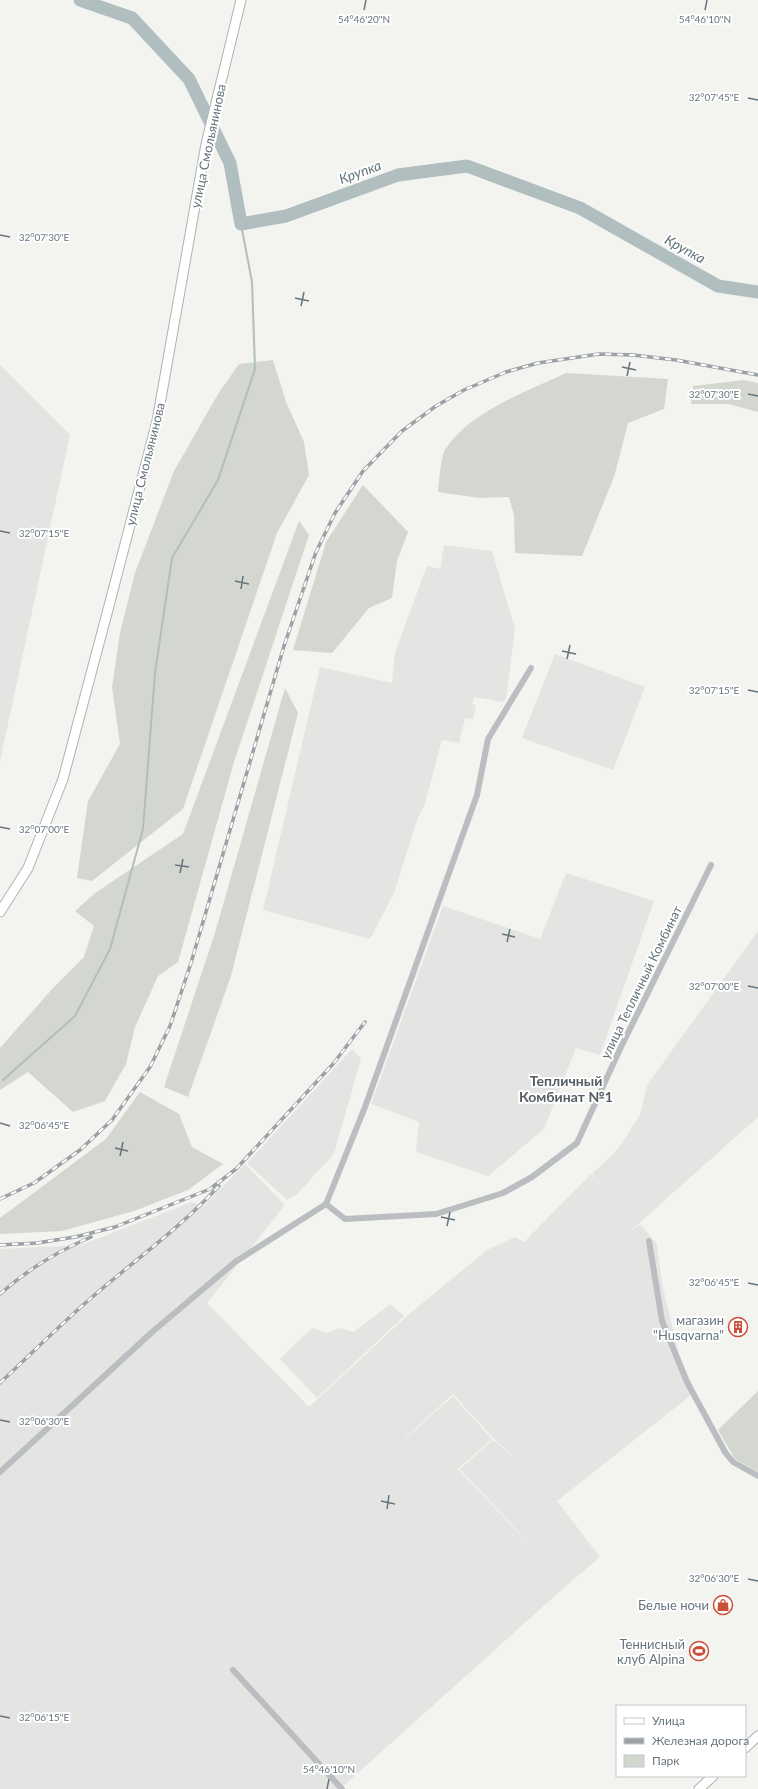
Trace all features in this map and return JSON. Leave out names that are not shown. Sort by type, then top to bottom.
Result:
[{"type":"street","name":"улица Смольянинова","points":[[0,912],[28,868],[63,779],[110,602],[157,421],[206,144],[241,0]]},
{"type":"street","points":[[0,1472],[151,1333],[235,1262],[326,1204],[365,1107],[477,795],[488,739],[531,668]]},
{"type":"street","name":"улица Тепличный Комбинат","points":[[326,1204],[345,1219],[436,1214],[503,1193],[532,1177],[577,1143],[620,1049],[711,865]]},
{"type":"street","points":[[649,1241],[662,1321],[687,1382],[725,1452],[733,1462],[758,1476]]},
{"type":"street","points":[[233,1670],[342,1789]]},
{"type":"street","points":[[746,1747],[758,1736]]},
{"type":"street","points":[[699,1789],[712,1777]]},
{"type":"shaded area","points":[[0,365],[70,435],[0,761]]},
{"type":"shaded area","points":[[444,545],[492,551],[515,629],[506,699],[503,702],[474,697],[472,704],[476,705],[473,719],[465,718],[459,743],[443,740],[441,743],[425,804],[417,820],[394,893],[370,939],[263,910],[320,667],[392,683],[395,652],[427,566],[440,569]]},
{"type":"shaded area","points":[[555,654],[645,687],[613,770],[522,738]]},
{"type":"shaded area","name":"Тепличный Комбинат №1","points":[[566,873],[654,901],[600,1055],[576,1048],[544,1129],[488,1176],[416,1152],[419,1122],[371,1104],[443,906],[540,939]]},
{"type":"shaded area","points":[[758,931],[758,1117],[628,1233],[640,1224],[657,1244],[662,1283],[679,1356],[695,1392],[557,1501],[600,1557],[340,1789],[0,1789],[0,1249],[81,1245],[192,1202],[204,1206],[245,1164],[285,1205],[207,1303],[309,1407],[408,1315],[487,1250],[515,1237],[524,1242],[591,1174],[623,1206],[592,1174],[618,1149],[640,1115],[647,1086]],"holes":[[[453,1394],[493,1438],[525,1466],[493,1440],[460,1469],[560,1576],[458,1469],[492,1439],[453,1396],[374,1467]]]},
{"type":"shaded area","points":[[352,1049],[361,1059],[334,1154],[298,1193],[287,1200],[247,1163]]},
{"type":"shaded area","points":[[390,1304],[404,1316],[317,1398],[280,1359],[312,1328],[327,1333],[339,1328],[354,1332]]},
{"type":"green space","points":[[273,360],[286,402],[304,442],[309,475],[277,533],[183,809],[92,881],[77,878],[88,801],[120,744],[112,687],[120,633],[135,573],[174,471],[218,394],[239,364]]},
{"type":"green space","points":[[566,373],[668,379],[664,409],[628,423],[614,477],[582,556],[515,553],[514,515],[509,497],[479,498],[438,492],[442,458],[445,450],[456,436],[469,424],[517,395]]},
{"type":"green space","points":[[744,380],[758,383],[758,412],[729,404],[691,404],[693,386]]},
{"type":"green space","points":[[363,485],[408,532],[397,561],[392,598],[369,608],[332,653],[293,650],[326,542]]},
{"type":"green space","points":[[299,521],[309,535],[234,762],[178,962],[158,976],[135,1027],[126,1064],[105,1101],[73,1112],[28,1072],[0,1090],[0,1048],[54,987],[84,957],[94,926],[75,911],[95,893],[183,834]]},
{"type":"green space","points":[[285,688],[298,713],[231,976],[188,1097],[164,1087],[215,933]]},
{"type":"green space","points":[[140,1092],[179,1114],[192,1147],[223,1164],[188,1190],[134,1211],[62,1231],[0,1234],[0,1218],[106,1139]]},
{"type":"green space","points":[[758,1391],[758,1472],[735,1459],[718,1430]]},
{"type":"waterway","name":"Крупка","points":[[80,0],[132,18],[189,79],[230,163],[241,224],[286,216],[398,175],[467,166],[580,208],[718,286],[758,292]]},
{"type":"waterway","points":[[3,1080],[75,1016],[110,949],[143,829],[155,673],[172,558],[218,480],[255,369],[252,282],[241,224]]},
{"type":"railway","points":[[0,1199],[34,1183],[80,1150],[112,1120],[150,1067],[170,1026],[191,963],[284,646],[316,552],[335,513],[363,471],[402,431],[436,406],[464,390],[506,372],[538,363],[599,354],[633,355],[676,360],[758,375]]},
{"type":"railway","points":[[0,1245],[37,1243],[75,1237],[115,1227],[210,1189],[236,1169],[333,1064],[365,1022]]},
{"type":"railway","points":[[0,1383],[79,1308],[173,1230],[219,1186]]},
{"type":"railway","points":[[0,1294],[43,1262],[67,1248],[91,1237]]},
{"type":"place","name":"магазин \"Husqvarna\"","points":[[738,1327]]},
{"type":"place","name":"Белые ночи","points":[[723,1605]]},
{"type":"place","name":"Теннисный клуб Alpina","points":[[699,1651]]},
{"type":"district","name":"Тепличный Комбинат №1","points":[[566,1090]]}]
